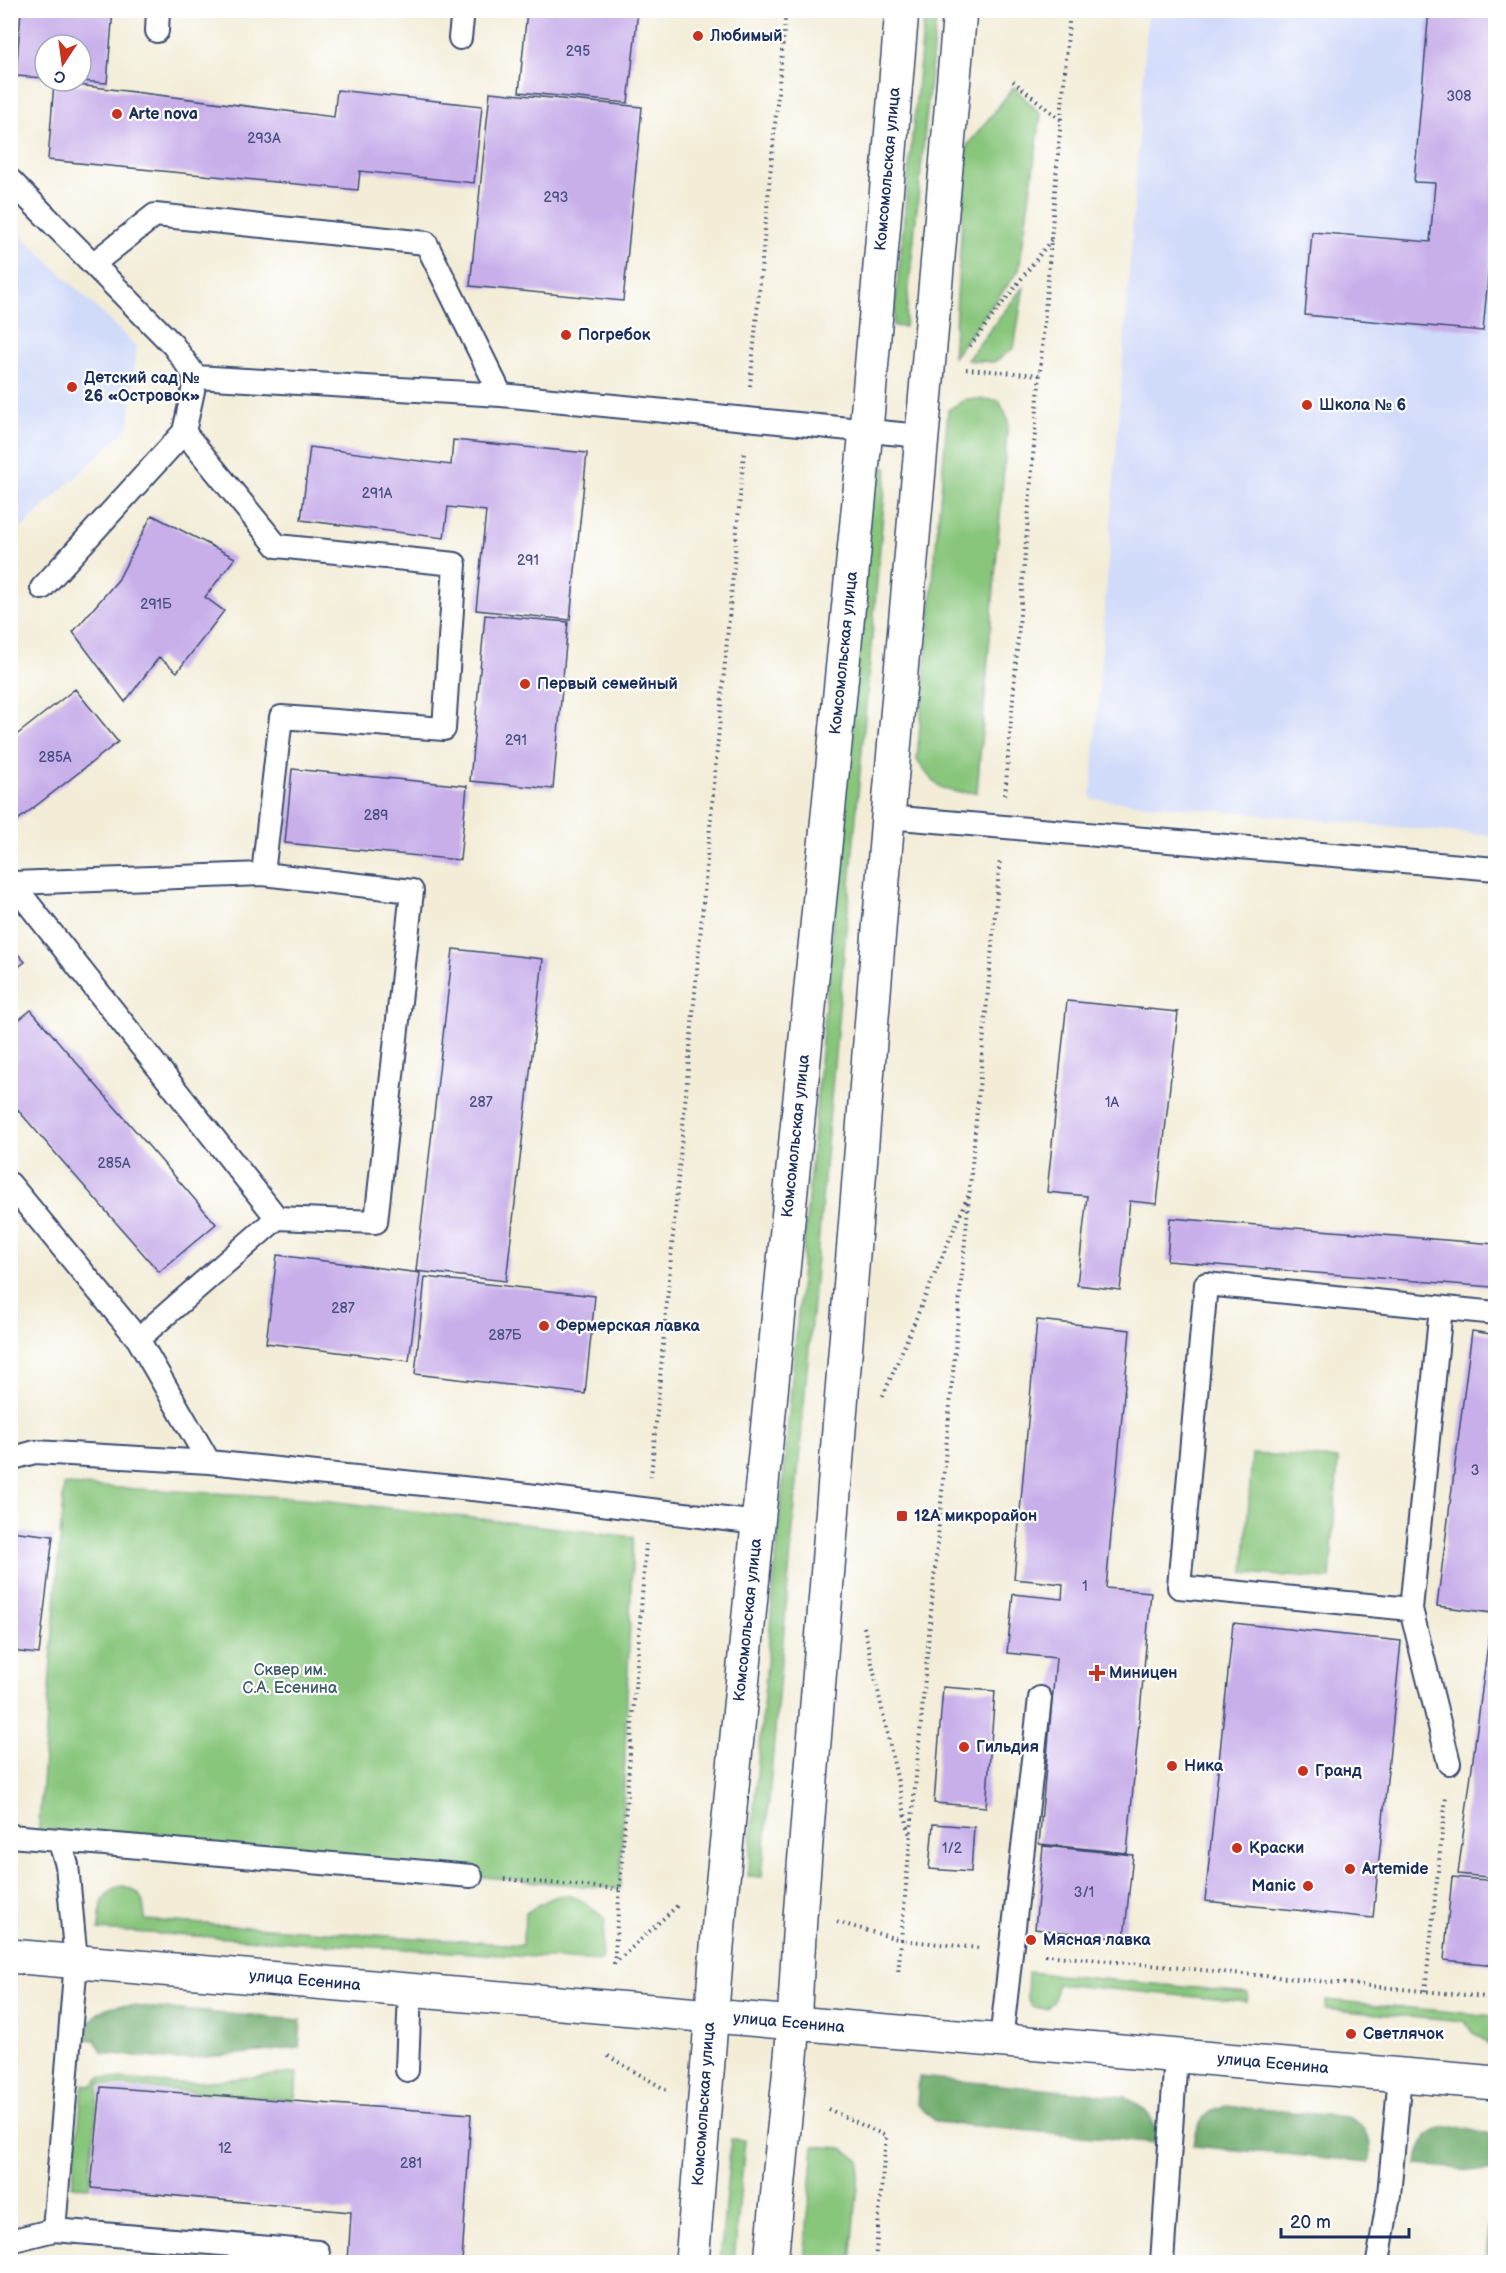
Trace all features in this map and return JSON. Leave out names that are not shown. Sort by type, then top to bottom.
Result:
[{"type":"main road","name":"Комсомольская улица","points":[[692,2262],[711,2016],[866,430],[902,10]]},
{"type":"main road","points":[[771,2262],[794,2025],[800,1917],[888,817],[960,10]]},
{"type":"main road","name":"улица Есенина","points":[[10,1956],[1496,2084]]},
{"type":"lane","points":[[460,38],[463,10]]},
{"type":"lane","points":[[10,180],[173,345],[196,377],[184,432],[42,588]]},
{"type":"lane","points":[[93,264],[155,215],[426,243],[501,395]]},
{"type":"lane","points":[[196,377],[501,395],[921,436]]},
{"type":"lane","points":[[184,432],[277,546],[455,564],[444,729],[281,717],[263,874]]},
{"type":"lane","points":[[888,817],[1496,869]]},
{"type":"lane","points":[[138,1339],[277,1218],[376,1221],[412,891],[263,874],[12,883],[277,1218]]},
{"type":"lane","points":[[10,1184],[138,1339],[209,1462]]},
{"type":"lane","points":[[1411,1609],[1179,1587],[1206,1284],[1496,1313]]},
{"type":"lane","points":[[1441,1308],[1411,1609],[1449,1763]]},
{"type":"lane","points":[[10,1459],[35,1452],[209,1462],[758,1523]]},
{"type":"lane","points":[[1001,2041],[1040,1698]]},
{"type":"lane","points":[[10,1836],[471,1876]]},
{"type":"lane","points":[[54,2230],[76,1961],[67,1865],[59,1840]]},
{"type":"lane","points":[[407,2070],[410,1990]]},
{"type":"lane","points":[[1162,2262],[1176,2056]]},
{"type":"lane","points":[[1378,2262],[1389,2195],[1400,2075]]},
{"type":"lane","points":[[10,2241],[54,2230],[318,2252],[317,2262]]},
{"type":"path","points":[[677,1906],[614,1964],[648,1510],[786,10]]},
{"type":"path","points":[[898,1974],[1003,827],[1070,10]]},
{"type":"path","points":[[1013,81],[1061,120]]},
{"type":"path","points":[[967,350],[1052,240]]},
{"type":"path","points":[[964,369],[1040,375]]},
{"type":"path","points":[[881,1400],[969,1192]]},
{"type":"path","points":[[863,1623],[910,1840]]},
{"type":"path","points":[[1425,1991],[1449,1763]]},
{"type":"path","points":[[471,1876],[620,1889]]},
{"type":"path","points":[[833,1921],[901,1940],[1496,1998]]},
{"type":"path","points":[[608,2056],[675,2094]]},
{"type":"path","points":[[828,2109],[886,2136],[875,2262]]},
{"type":"shaded area","name":"Школа № 6","points":[[1148,11],[1495,11],[1495,836],[1091,799]]},
{"type":"shaded area","name":"Детский сад № 26 «Островок»","points":[[11,225],[137,347],[129,427],[11,538]]},
{"type":"green space","points":[[925,11],[937,11],[905,327],[893,326]]},
{"type":"green space","points":[[1014,87],[1041,115],[1019,270],[953,357],[967,146]]},
{"type":"green space","points":[[1024,286],[1014,348],[994,362],[967,360]]},
{"type":"green space","points":[[966,399],[999,400],[1008,420],[977,792],[956,792],[942,788],[930,778],[917,760],[948,410]]},
{"type":"green space","points":[[873,466],[887,468],[762,1877],[748,1876]]},
{"type":"green space","points":[[1252,1454],[1338,1459],[1330,1579],[1244,1573]]},
{"type":"green space","name":"Сквер им. С.А. Есенина","points":[[64,1485],[304,1498],[633,1537],[620,1889],[38,1838]]},
{"type":"green space","points":[[124,1886],[139,1894],[145,1920],[522,1945],[526,1913],[550,1899],[567,1895],[584,1902],[605,1919],[601,1961],[99,1930],[101,1908],[106,1896],[110,1891]]},
{"type":"green space","points":[[1028,1972],[1248,1993],[1247,2002],[1057,1984],[1054,2001],[1046,2009],[1032,2007],[1027,1997]]},
{"type":"green space","points":[[1326,2000],[1495,2016],[1495,2051],[1463,2022],[1325,2009]]},
{"type":"green space","points":[[120,2005],[301,2020],[299,2048],[178,2060],[103,2053],[95,2040],[86,2039],[89,2026],[101,2011]]},
{"type":"green space","points":[[297,2073],[295,2100],[99,2084],[89,2187],[72,2186],[83,2084],[92,2086],[101,2077],[177,2084]]},
{"type":"green space","points":[[919,2077],[1125,2097],[1148,2115],[1155,2127],[1156,2143],[936,2122],[917,2104]]},
{"type":"green space","points":[[1225,2106],[1347,2117],[1364,2129],[1369,2140],[1370,2162],[1194,2146],[1202,2120],[1212,2111]]},
{"type":"green space","points":[[1455,2126],[1495,2136],[1495,2172],[1417,2165],[1420,2149],[1427,2137],[1439,2129]]},
{"type":"green space","points":[[731,2139],[745,2140],[734,2262],[720,2262]]},
{"type":"green space","points":[[814,2146],[842,2148],[860,2161],[851,2262],[804,2262]]},
{"type":"green space","points":[[1492,2198],[1495,2198],[1495,2262],[1486,2262]]},
{"type":"building","points":[[21,10],[113,10],[107,83],[93,82],[93,33],[33,33],[33,77],[16,76]]},
{"type":"building","points":[[527,10],[638,10],[628,103],[519,92]]},
{"type":"building","points":[[1429,10],[1496,10],[1496,190],[1483,331],[1305,315],[1312,232],[1430,242],[1435,183],[1414,182]]},
{"type":"building","points":[[93,87],[334,117],[337,90],[482,106],[474,183],[360,171],[358,190],[48,160],[53,93],[93,93]]},
{"type":"building","points":[[490,92],[642,107],[623,301],[470,286]]},
{"type":"building","points":[[453,440],[587,453],[570,620],[476,610],[486,511],[448,507],[444,538],[301,520],[310,447],[451,465]]},
{"type":"building","points":[[152,515],[235,558],[205,597],[224,611],[177,672],[159,657],[125,702],[73,632],[118,580]]},
{"type":"building","points":[[485,615],[568,622],[553,789],[470,781]]},
{"type":"building","points":[[75,689],[118,742],[10,826],[10,740]]},
{"type":"building","points":[[292,769],[467,786],[460,860],[285,843]]},
{"type":"building","points":[[10,945],[25,962],[10,973]]},
{"type":"building","points":[[453,949],[543,959],[506,1281],[416,1271]]},
{"type":"building","points":[[1067,1001],[1178,1012],[1157,1204],[1130,1201],[1120,1290],[1077,1285],[1087,1196],[1047,1192]]},
{"type":"building","points":[[31,1010],[216,1224],[159,1272],[10,1101],[10,1027]]},
{"type":"building","points":[[1170,1218],[1495,1244],[1492,1287],[1167,1261]]},
{"type":"building","points":[[277,1255],[420,1273],[409,1361],[266,1343]]},
{"type":"building","points":[[425,1277],[595,1296],[585,1394],[415,1374]]},
{"type":"building","points":[[1037,1320],[1130,1330],[1106,1588],[1151,1592],[1127,1853],[1039,1844],[1056,1658],[1007,1653],[1013,1594],[1062,1599],[1063,1584],[1014,1579]]},
{"type":"building","points":[[1472,1331],[1496,1335],[1496,1878],[1458,1874],[1492,1613],[1437,1606]]},
{"type":"building","points":[[10,1531],[53,1536],[39,1654],[10,1651]]},
{"type":"building","name":"Гранд","points":[[1233,1623],[1401,1641],[1373,1918],[1205,1901]]},
{"type":"building","name":"Гильдия","points":[[943,1687],[995,1691],[986,1807],[934,1803]]},
{"type":"building","points":[[933,1824],[974,1827],[971,1872],[929,1869]]},
{"type":"building","points":[[1043,1846],[1133,1855],[1124,1939],[1035,1929]]},
{"type":"building","points":[[1452,1877],[1496,1881],[1496,1965],[1444,1960]]},
{"type":"building","points":[[101,2087],[471,2114],[462,2262],[348,2262],[351,2212],[91,2188]]},
{"type":"place","name":"Любимый","points":[[698,36]]},
{"type":"place","name":"Arte nova","points":[[117,114]]},
{"type":"place","name":"Погребок","points":[[566,335]]},
{"type":"place","name":"Детский сад № 26 «Островок»","points":[[72,387]]},
{"type":"place","name":"Школа № 6","points":[[1307,405]]},
{"type":"place","name":"Первый семейный","points":[[525,684]]},
{"type":"place","name":"Фермерская лавка","points":[[544,1326]]},
{"type":"place","name":"12А микрорайон","points":[[902,1516]]},
{"type":"place","name":"Миницен","points":[[1097,1673]]},
{"type":"place","name":"Гильдия","points":[[964,1747]]},
{"type":"place","name":"Ника","points":[[1172,1766]]},
{"type":"place","name":"Гранд","points":[[1303,1771]]},
{"type":"place","name":"Краски","points":[[1237,1848]]},
{"type":"place","name":"Artemide","points":[[1350,1869]]},
{"type":"place","name":"Manic","points":[[1308,1886]]},
{"type":"place","name":"Мясная лавка","points":[[1031,1940]]},
{"type":"place","name":"Светлячок","points":[[1351,2034]]}]
